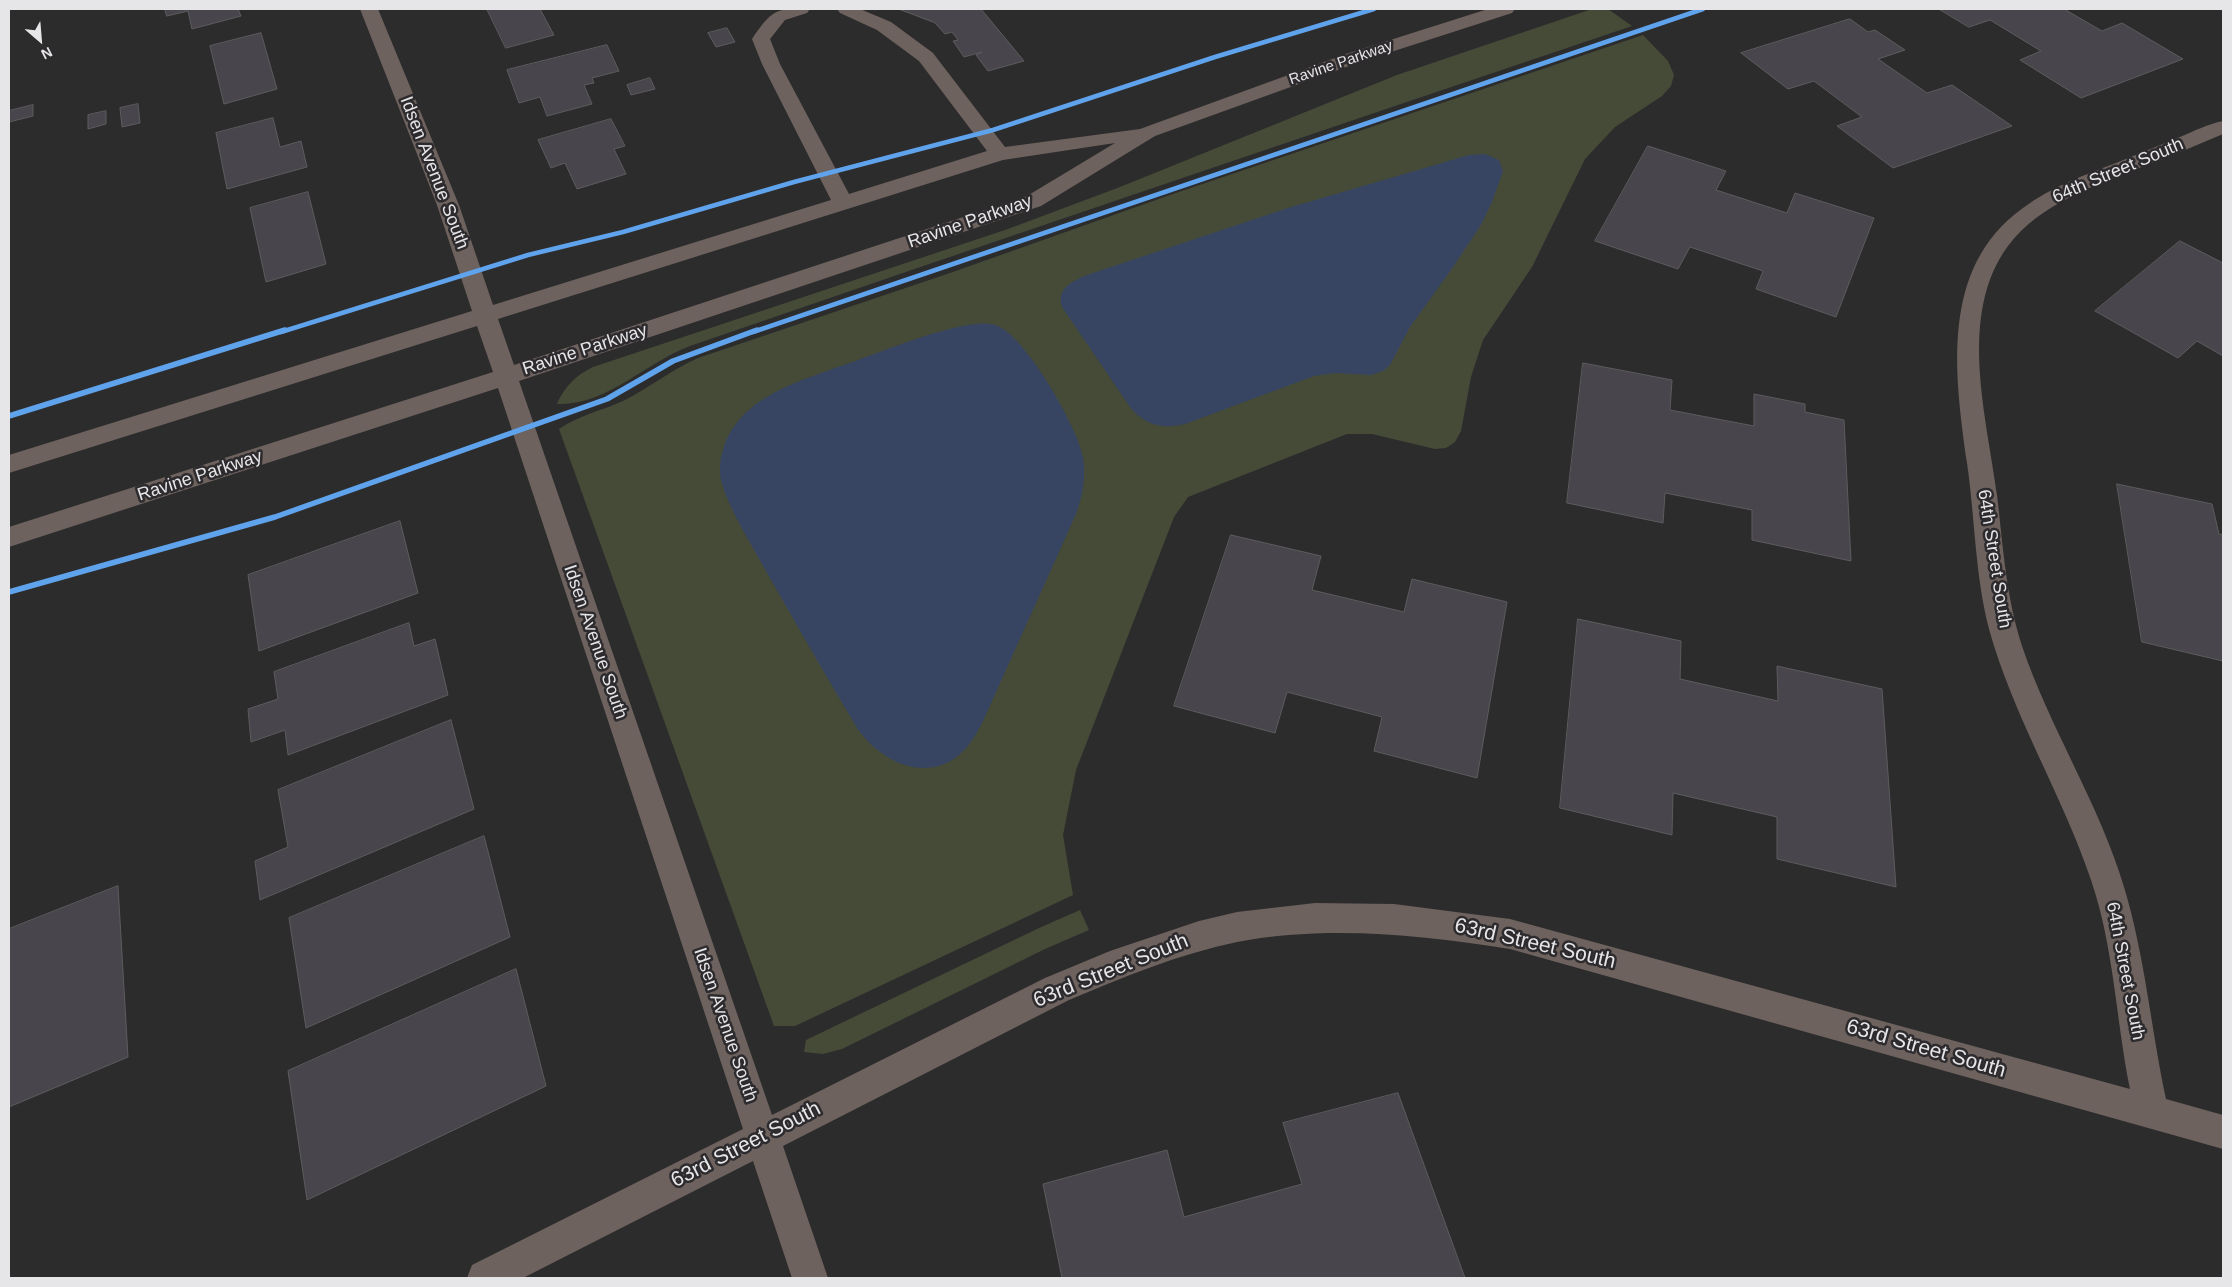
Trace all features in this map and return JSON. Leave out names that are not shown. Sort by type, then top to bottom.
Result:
[{"type":"street","name":"Idsen Avenue South","points":[[369,9],[448,205],[810,1278]]},
{"type":"street","points":[[801,9],[779,16],[761,38],[771,64],[843,203]]},
{"type":"street","points":[[846,9],[884,26],[926,57],[1000,154]]},
{"type":"street","name":"Ravine Parkway","points":[[9,464],[1000,154],[1148,132],[1345,61],[1506,9]]},
{"type":"street","name":"64th Street South","points":[[2152,1112],[2136,1032],[2130,978],[2108,887],[2085,819],[2024,688],[2003,628],[1997,599],[1976,437],[1968,333],[1976,291],[1983,270],[2004,237],[2030,214],[2075,187],[2223,127]]},
{"type":"street","name":"Ravine Parkway","points":[[9,538],[505,377],[1034,201],[1148,132]]},
{"type":"street","name":"63rd Street South","points":[[485,1278],[762,1136],[1057,989],[1128,959],[1200,936],[1250,925],[1324,918],[1402,918],[1455,924],[1510,934],[2223,1132]]},
{"type":"green space","points":[[1592,9],[1608,9],[1632,26],[690,346],[593,398],[575,403],[557,404],[571,382],[593,367],[1008,229],[1120,187],[1397,75]]},
{"type":"green space","points":[[1643,35],[1668,61],[1674,75],[1671,86],[1662,96],[1615,127],[1585,159],[1532,267],[1483,340],[1471,377],[1461,431],[1455,442],[1446,448],[1435,449],[1372,434],[1347,434],[1188,497],[1174,517],[1076,770],[1063,835],[1073,895],[795,1026],[774,1026],[559,429],[582,417],[623,401],[698,358],[950,273],[1170,195]]},
{"type":"green space","points":[[1080,910],[1089,930],[1045,949],[842,1049],[823,1054],[804,1052],[806,1040]]},
{"type":"water","points":[[1485,154],[1499,160],[1503,171],[1492,202],[1481,225],[1410,327],[1390,365],[1383,371],[1371,375],[1336,373],[1314,376],[1185,424],[1162,426],[1148,422],[1130,407],[1062,307],[1061,295],[1063,291],[1071,283],[1087,275],[1288,208],[1469,155]]},
{"type":"water","points":[[975,324],[993,324],[1010,334],[1036,365],[1061,405],[1079,443],[1084,464],[1083,486],[1076,514],[976,735],[959,755],[945,763],[931,768],[917,768],[903,764],[877,750],[857,728],[747,538],[724,491],[720,472],[721,461],[730,432],[741,418],[770,395],[786,387],[906,342],[941,331]]},
{"type":"building","points":[[165,9],[238,9],[241,16],[192,29],[188,11],[167,16]]},
{"type":"building","points":[[487,9],[540,9],[554,35],[506,48]]},
{"type":"building","points":[[899,9],[981,9],[1024,61],[988,71],[976,55],[982,52],[964,57],[953,41],[958,40],[952,32],[945,34],[935,23]]},
{"type":"building","points":[[1939,9],[2064,9],[2102,31],[2122,23],[2183,59],[2081,98],[2020,60],[2041,51],[1990,20],[1969,27]]},
{"type":"building","points":[[1850,19],[1868,32],[1875,30],[1905,50],[1878,59],[1927,93],[1952,85],[2012,126],[1893,168],[1837,126],[1862,117],[1814,81],[1788,89],[1741,53]]},
{"type":"building","points":[[727,28],[735,42],[716,47],[708,33]]},
{"type":"building","points":[[261,33],[277,89],[224,104],[210,46]]},
{"type":"building","points":[[607,45],[619,71],[592,78],[594,83],[584,85],[592,104],[547,116],[540,97],[519,103],[507,70]]},
{"type":"building","points":[[650,78],[655,89],[631,95],[627,85]]},
{"type":"building","points":[[138,104],[140,123],[122,127],[120,108]]},
{"type":"building","points":[[33,105],[33,116],[9,122],[9,111]]},
{"type":"building","points":[[106,111],[106,124],[88,129],[88,115]]},
{"type":"building","points":[[273,118],[280,147],[301,141],[307,167],[227,189],[216,133]]},
{"type":"building","points":[[611,119],[625,146],[614,149],[626,174],[577,189],[565,163],[551,168],[538,140]]},
{"type":"building","points":[[1648,146],[1726,171],[1716,190],[1787,213],[1795,193],[1874,218],[1836,317],[1756,289],[1763,271],[1690,247],[1678,269],[1595,241]]},
{"type":"building","points":[[308,192],[326,264],[266,282],[250,208]]},
{"type":"building","points":[[2180,241],[2223,263],[2223,356],[2197,341],[2178,358],[2095,311]]},
{"type":"building","points":[[1583,363],[1672,380],[1670,410],[1754,426],[1754,394],[1805,404],[1805,412],[1844,420],[1851,561],[1752,540],[1752,510],[1665,493],[1663,523],[1567,503]]},
{"type":"building","points":[[2117,484],[2212,504],[2219,534],[2223,535],[2223,661],[2142,642]]},
{"type":"building","points":[[400,521],[418,593],[259,651],[248,575]]},
{"type":"building","points":[[1231,535],[1321,556],[1312,590],[1404,612],[1412,579],[1507,602],[1477,778],[1374,751],[1382,717],[1287,692],[1275,733],[1174,706]]},
{"type":"building","points":[[1578,619],[1681,641],[1680,679],[1778,701],[1777,666],[1882,689],[1896,887],[1777,859],[1777,817],[1673,793],[1672,835],[1560,808]]},
{"type":"building","points":[[409,623],[414,646],[435,639],[448,695],[288,755],[285,730],[251,742],[248,709],[278,699],[274,672]]},
{"type":"building","points":[[451,720],[474,809],[260,900],[255,861],[288,847],[278,790]]},
{"type":"building","points":[[484,836],[510,937],[306,1028],[289,918]]},
{"type":"building","points":[[118,886],[128,1057],[9,1107],[9,929]]},
{"type":"building","points":[[516,969],[546,1086],[307,1200],[288,1071]]},
{"type":"building","points":[[1398,1093],[1465,1278],[1062,1278],[1043,1184],[1167,1150],[1184,1217],[1302,1184],[1283,1123]]},
{"type":"cycle path","points":[[9,416],[528,255],[623,232],[794,182],[993,130],[1215,57],[1374,9]]},
{"type":"cycle path","points":[[9,592],[275,517],[607,399],[673,361],[694,352],[1324,136],[1703,9]]}]
